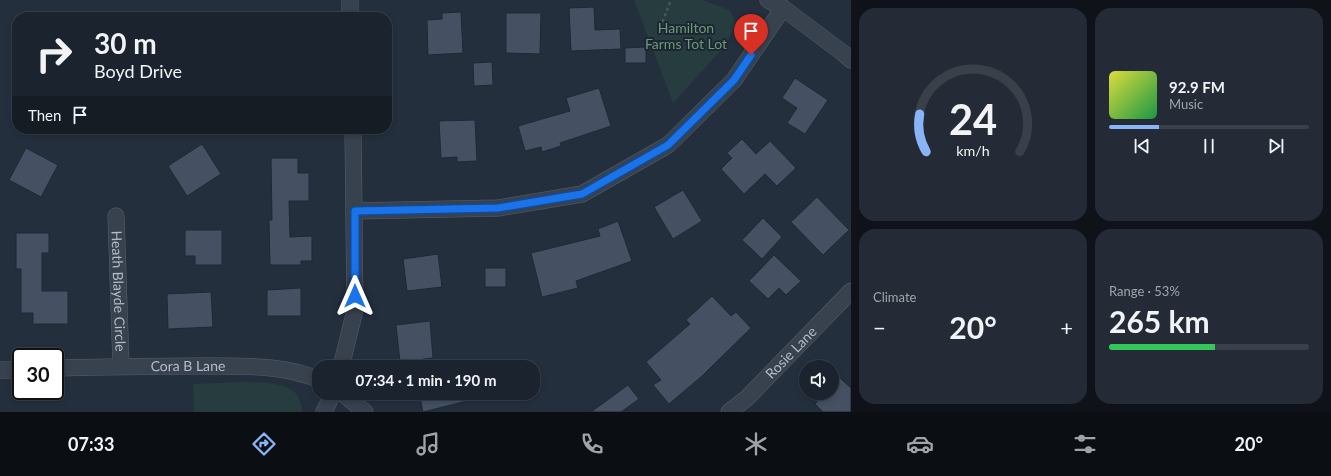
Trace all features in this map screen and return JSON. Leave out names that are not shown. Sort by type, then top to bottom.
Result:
[{"type":"street","points":[[350,0],[350,12]]},
{"type":"street","points":[[768,0],[783,8],[851,60]]},
{"type":"street","points":[[355,211],[498,208],[582,194],[668,145],[734,80],[783,8]]},
{"type":"street","points":[[343,360],[355,310],[353,134]]},
{"type":"street","name":"Heath Blayde Circle","points":[[116,216],[121,366]]},
{"type":"street","name":"Rosie Lane","points":[[729,412],[747,398],[851,291]]},
{"type":"street","name":"Cora B Lane","points":[[64,368],[121,366],[260,366],[312,377]]},
{"type":"street","points":[[0,370],[12,370]]},
{"type":"street","points":[[324,412],[330,400]]},
{"type":"street","points":[[350,400],[365,412]]},
{"type":"path","points":[[658,33],[671,0]]},
{"type":"green space","name":"Hamilton Farms Tot Lot","points":[[634,0],[702,0],[730,10],[736,25],[724,47],[673,103]]},
{"type":"green space","points":[[244,382],[272,383],[290,389],[296,394],[301,402],[302,412],[194,412],[193,384]]},
{"type":"building","points":[[594,7],[595,30],[620,29],[621,49],[571,51],[569,8]]},
{"type":"building","points":[[461,12],[463,53],[428,55],[427,20],[442,19],[442,13]]},
{"type":"building","points":[[506,13],[541,13],[540,54],[506,53]]},
{"type":"building","points":[[646,47],[646,63],[625,63],[625,48]]},
{"type":"building","points":[[492,62],[493,85],[474,86],[473,63]]},
{"type":"building","points":[[795,78],[828,100],[805,134],[787,123],[797,108],[782,98]]},
{"type":"building","points":[[599,88],[611,126],[560,143],[561,146],[542,152],[541,147],[525,151],[518,126],[570,111],[566,98]]},
{"type":"building","points":[[475,120],[477,161],[457,162],[457,157],[441,158],[439,121]]},
{"type":"building","points":[[742,139],[756,154],[770,141],[796,168],[777,186],[765,174],[744,194],[721,169],[732,158],[727,153]]},
{"type":"building","points":[[202,144],[221,174],[187,196],[168,166]]},
{"type":"building","points":[[26,148],[58,165],[41,197],[9,180]]},
{"type":"building","points":[[271,158],[298,158],[298,173],[309,173],[309,201],[289,201],[290,237],[312,236],[312,261],[301,261],[301,265],[270,265],[269,220],[272,220]]},
{"type":"building","points":[[683,190],[702,221],[673,239],[654,207]]},
{"type":"building","points":[[817,197],[849,230],[823,255],[791,222]]},
{"type":"building","points":[[763,218],[782,237],[762,259],[742,240]]},
{"type":"building","points":[[618,221],[632,261],[576,281],[578,288],[542,297],[531,253],[600,236],[598,229]]},
{"type":"building","points":[[185,230],[222,230],[222,265],[195,265],[195,256],[185,256]]},
{"type":"building","points":[[16,233],[49,233],[49,253],[42,253],[42,291],[68,291],[68,324],[33,324],[33,313],[21,313],[21,269],[16,269]]},
{"type":"building","points":[[438,254],[442,287],[407,291],[403,259]]},
{"type":"building","points":[[774,255],[801,281],[786,295],[779,288],[768,299],[749,281]]},
{"type":"building","points":[[485,268],[506,268],[506,287],[485,287]]},
{"type":"building","points":[[301,288],[301,316],[267,316],[267,290]]},
{"type":"building","points":[[211,292],[213,327],[168,329],[167,294]]},
{"type":"building","points":[[712,296],[731,316],[736,312],[751,328],[702,376],[669,404],[653,385],[661,380],[646,362],[690,324],[686,320]]},
{"type":"building","points":[[430,321],[433,358],[400,360],[396,325]]},
{"type":"building","points":[[839,377],[851,388],[851,412],[823,412],[815,404],[818,400],[839,400]]},
{"type":"building","points":[[628,385],[639,399],[621,412],[591,412]]},
{"type":"building","points":[[420,400],[471,400],[423,412]]},
{"type":"route","points":[[355,296],[355,211],[498,208],[582,194],[668,145],[734,80],[751,55]]}]
